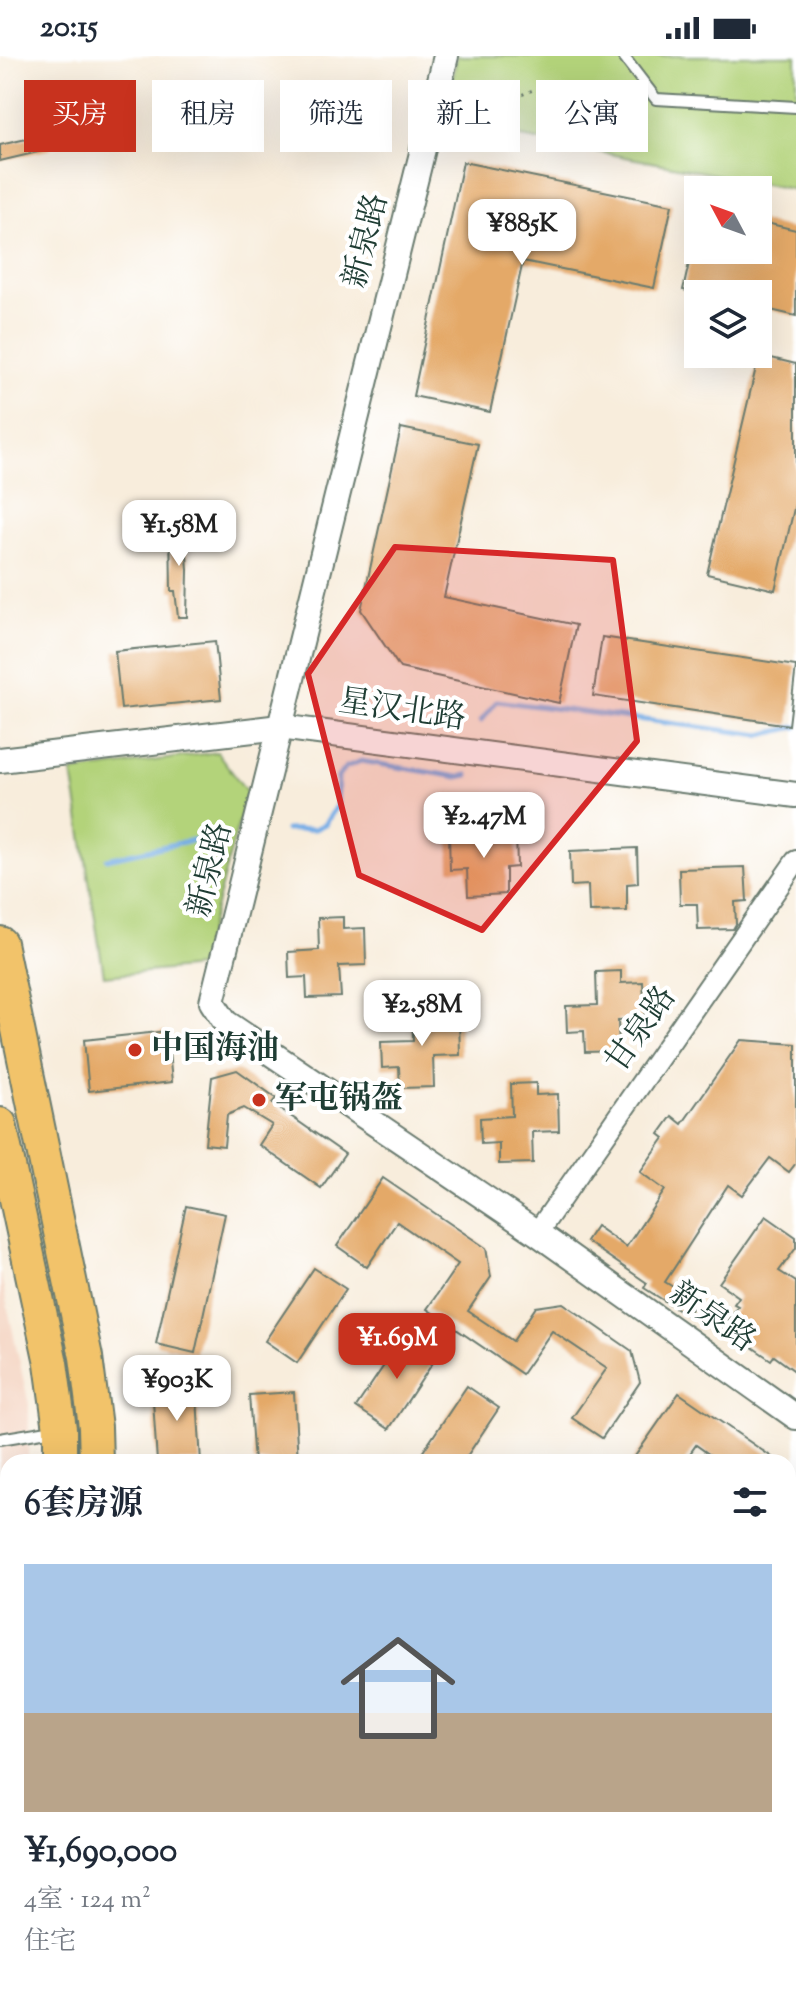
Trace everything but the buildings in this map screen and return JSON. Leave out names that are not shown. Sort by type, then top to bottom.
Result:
[{"type":"main road","points":[[0,943],[86,1357],[96,1454]]},
{"type":"main road","points":[[0,1124],[51,1363],[60,1429],[60,1454]]},
{"type":"street","name":"新泉路","points":[[440,80],[446,56]]},
{"type":"street","name":"新泉路","points":[[422,152],[212,1002],[225,1022],[537,1233],[796,1417]]},
{"type":"street","name":"星汉北路","points":[[0,760],[280,727],[796,795]]},
{"type":"street","name":"甘泉路","points":[[537,1233],[796,861]]},
{"type":"lane","points":[[623,56],[656,99],[796,107]]},
{"type":"lane","points":[[0,1439],[60,1429]]},
{"type":"path","points":[[520,95],[540,87],[580,102],[623,112],[656,99]]},
{"type":"highlighted area","points":[[395,547],[613,560],[637,741],[482,930],[359,875],[308,674]]},
{"type":"shaded area","points":[[0,1272],[29,1405],[28,1454],[0,1454]]},
{"type":"green space","points":[[457,56],[796,56],[796,190],[772,185],[772,176],[724,176],[599,152],[648,152],[648,80],[536,80],[536,140],[520,137],[520,80],[452,80]]},
{"type":"green space","points":[[217,752],[247,792],[199,967],[104,976],[72,772]]},
{"type":"waterway","points":[[481,721],[497,701],[761,735],[796,727]]},
{"type":"waterway","points":[[286,830],[315,829],[325,824],[337,806],[338,777],[346,767],[361,761],[458,777],[468,775]]},
{"type":"waterway","points":[[107,859],[219,837]]},
{"type":"place","name":"中国海油","points":[[135,1050]]},
{"type":"place","name":"军屯锅盔","points":[[259,1100]]}]
